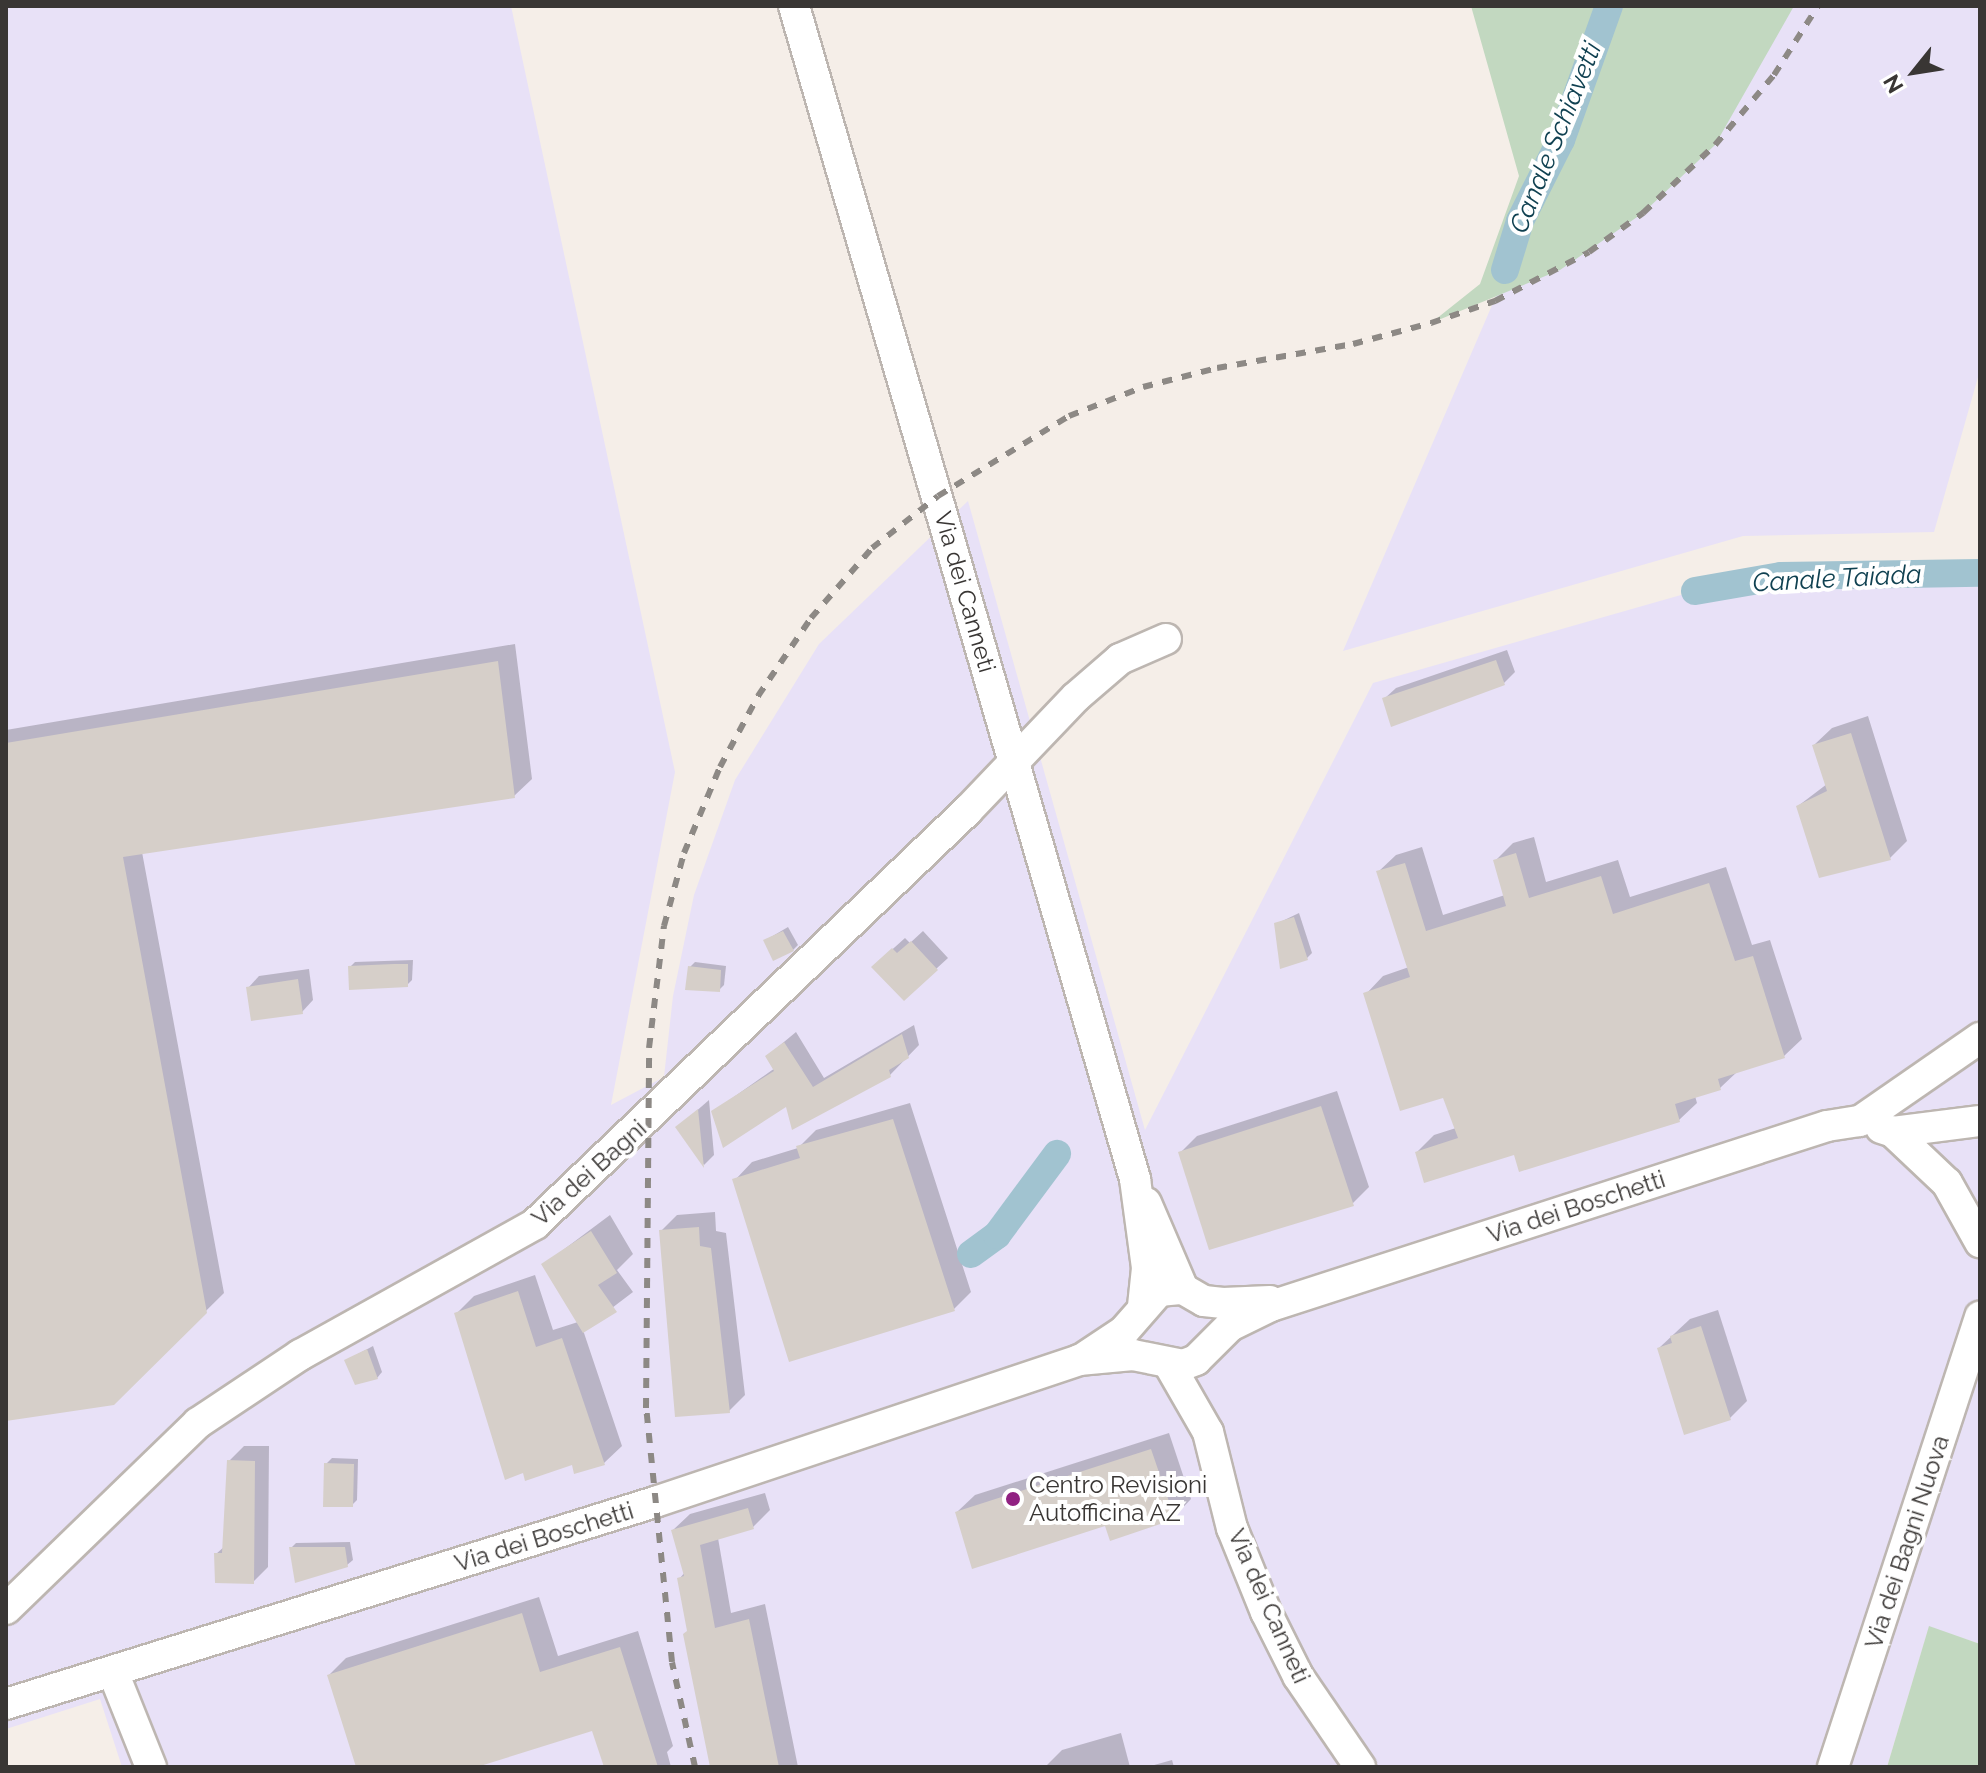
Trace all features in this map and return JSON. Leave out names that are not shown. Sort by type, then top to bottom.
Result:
[{"type":"street","name":"Via dei Canneti","points":[[794,6],[1135,1179],[1147,1268],[1140,1310]]},
{"type":"street","name":"Via dei Bagni","points":[[6,1609],[198,1423],[300,1355],[535,1224],[968,810],[1012,762],[1120,659],[1166,639]]},
{"type":"street","name":"Via dei Boschetti","points":[[6,1704],[655,1502],[1079,1360],[1133,1355],[1161,1362],[1196,1360],[1209,1345],[1250,1315],[1293,1299],[1827,1126],[1860,1121],[1976,1047]]},
{"type":"street","name":"Via dei Boschetti","points":[[1860,1121],[1893,1132],[1947,1183],[1980,1242]]},
{"type":"street","name":"Via dei Boschetti","points":[[1893,1132],[1980,1121]]},
{"type":"street","name":"Via dei Canneti","points":[[1135,1179],[1193,1295]]},
{"type":"street","name":"Via dei Boschetti","points":[[1079,1360],[1159,1291],[1293,1299]]},
{"type":"street","points":[[1193,1295],[1214,1325],[1209,1345]]},
{"type":"street","points":[[1140,1310],[1138,1340],[1161,1362]]},
{"type":"street","name":"Via dei Bagni Nuova","points":[[1833,1767],[1980,1316]]},
{"type":"street","name":"Via dei Canneti","points":[[1209,1345],[1208,1432],[1232,1528],[1266,1612],[1298,1676],[1360,1767]]},
{"type":"street","name":"Via dei Canneti","points":[[1161,1362],[1208,1432]]},
{"type":"street","points":[[113,1672],[151,1767]]},
{"type":"shaded area","points":[[6,6],[511,6],[675,772],[611,1105],[664,1077],[673,996],[694,895],[735,780],[819,644],[968,501],[1145,1130],[1373,683],[1695,591],[1781,576],[1980,573],[1980,1644],[1929,1627],[1887,1767],[122,1767],[100,1699],[6,1729]]},
{"type":"shaded area","points":[[1621,6],[1980,6],[1980,370],[1934,532],[1743,536],[1343,651]]},
{"type":"green space","points":[[1471,6],[1794,6],[1715,145],[1643,213],[1560,270],[1431,323],[1480,284],[1519,176]]},
{"type":"green space","points":[[1929,1626],[1980,1644],[1980,1767],[1887,1767]]},
{"type":"building","points":[[1496,660],[1505,685],[1391,727],[1382,698]]},
{"type":"building","points":[[498,661],[515,798],[123,857],[207,1313],[114,1405],[6,1421],[6,743]]},
{"type":"building","points":[[1851,733],[1891,860],[1819,878],[1796,806],[1827,791],[1812,745]]},
{"type":"building","points":[[1516,853],[1529,898],[1601,876],[1613,914],[1709,883],[1735,961],[1753,956],[1785,1058],[1718,1079],[1721,1090],[1675,1104],[1680,1122],[1519,1172],[1514,1155],[1424,1183],[1415,1152],[1458,1138],[1443,1098],[1400,1111],[1363,993],[1410,977],[1376,871],[1405,863],[1426,931],[1506,906],[1493,860]]},
{"type":"building","points":[[1294,917],[1308,960],[1280,969],[1274,923]]},
{"type":"building","points":[[783,931],[794,951],[773,961],[763,940]]},
{"type":"building","points":[[911,941],[938,970],[904,1001],[871,967],[892,948],[897,953]]},
{"type":"building","points":[[408,964],[408,987],[349,990],[348,966]]},
{"type":"building","points":[[688,966],[721,970],[720,992],[685,990]]},
{"type":"building","points":[[298,979],[303,1014],[251,1021],[246,987]]},
{"type":"building","points":[[902,1034],[909,1058],[889,1070],[891,1077],[792,1130],[786,1107],[723,1148],[711,1111],[774,1071],[765,1056],[784,1042],[813,1087]]},
{"type":"building","points":[[1321,1106],[1354,1206],[1209,1250],[1178,1152]]},
{"type":"building","points":[[698,1109],[704,1168],[675,1127]]},
{"type":"building","points":[[893,1119],[955,1311],[789,1362],[732,1179],[800,1158],[796,1146]]},
{"type":"building","points":[[699,1227],[700,1246],[711,1248],[730,1413],[675,1417],[659,1230]]},
{"type":"building","points":[[591,1231],[617,1273],[598,1285],[617,1312],[583,1333],[541,1264]]},
{"type":"building","points":[[518,1291],[536,1347],[562,1338],[605,1465],[574,1474],[572,1465],[525,1481],[523,1473],[505,1480],[454,1313]]},
{"type":"building","points":[[1701,1326],[1731,1420],[1684,1435],[1657,1348],[1672,1343],[1670,1336]]},
{"type":"building","points":[[367,1349],[378,1379],[355,1385],[344,1360]]},
{"type":"building","points":[[1151,1449],[1175,1519],[1110,1541],[1105,1526],[972,1569],[955,1512]]},
{"type":"building","points":[[227,1460],[255,1461],[254,1584],[215,1583],[214,1553],[222,1553]]},
{"type":"building","points":[[324,1463],[354,1464],[353,1507],[323,1507]]},
{"type":"building","points":[[748,1508],[754,1529],[700,1545],[715,1628],[749,1619],[779,1767],[710,1767],[683,1634],[687,1631],[677,1578],[684,1576],[671,1530]]},
{"type":"building","points":[[289,1547],[345,1547],[348,1567],[295,1583]]},
{"type":"building","points":[[522,1613],[540,1672],[620,1647],[658,1767],[604,1767],[592,1731],[477,1767],[356,1767],[327,1675]]},
{"type":"waterway","name":"Canale Schiavetti","points":[[1505,270],[1520,221],[1561,140],[1609,6]]},
{"type":"waterway","name":"Canale Taiada","points":[[1695,591],[1781,576],[1980,573]]},
{"type":"waterway","name":"Canale Schiavetti","points":[[971,1254],[997,1235],[1057,1154]]},
{"type":"railway","points":[[695,1767],[672,1662],[646,1408],[649,1048],[664,926],[684,853],[720,767],[758,696],[811,618],[872,548],[938,496],[1069,416],[1143,387],[1217,368],[1353,344],[1431,323],[1495,301],[1589,252],[1643,213],[1715,145],[1774,75],[1818,6]]},
{"type":"place","name":"Centro Revisioni Autofficina AZ","points":[[1013,1499]]}]
